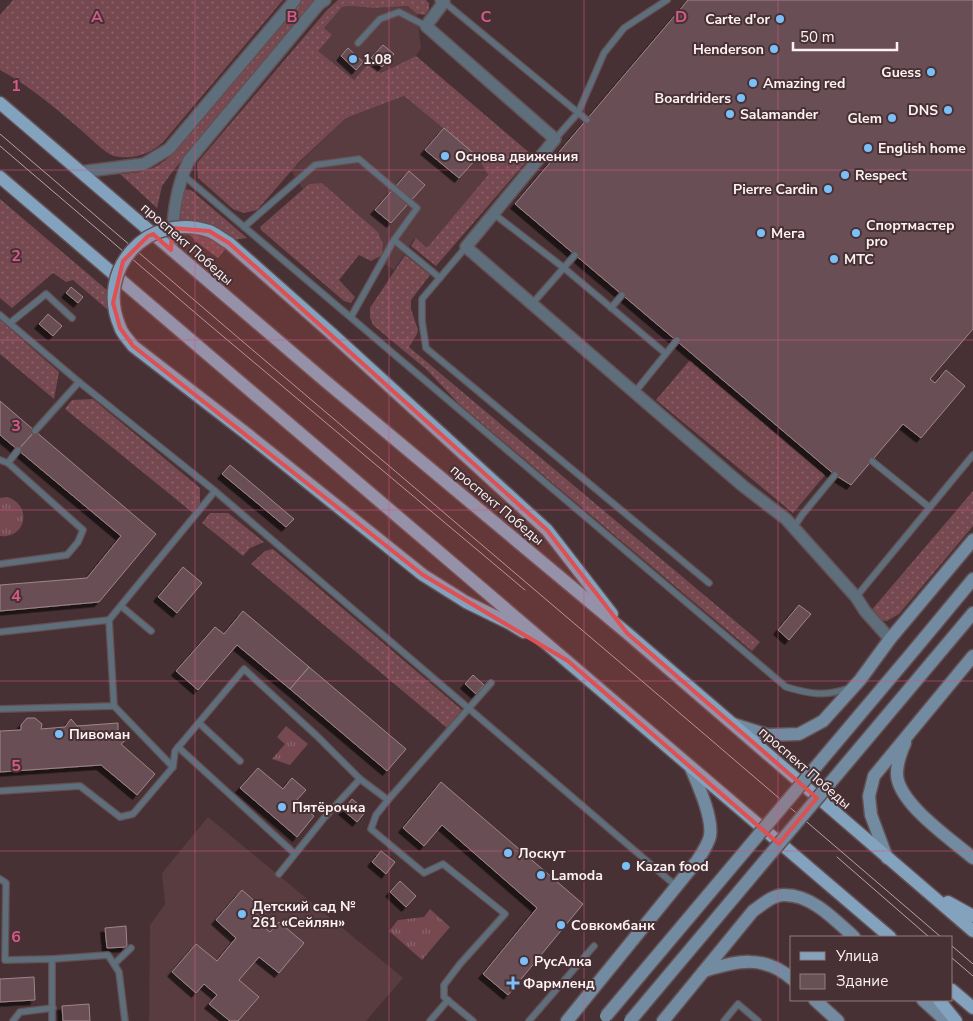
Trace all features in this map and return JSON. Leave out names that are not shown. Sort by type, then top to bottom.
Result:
[{"type":"main road","name":"проспект Победы","points":[[0,103],[171,250],[627,634],[973,931]]},
{"type":"main road","points":[[0,177],[888,936]]},
{"type":"main road","points":[[568,661],[509,623],[466,602],[423,575],[247,434],[133,346],[120,328],[114,303],[114,284],[123,260],[135,246],[148,236],[167,228],[209,231],[228,243],[332,334],[547,530],[627,634]]},
{"type":"main road","points":[[730,723],[768,735],[799,734],[823,721],[855,685],[890,639],[973,540]]},
{"type":"main road","points":[[603,1018],[973,579]]},
{"type":"main road","points":[[630,1021],[973,613]]},
{"type":"main road","points":[[887,858],[872,815],[868,796],[874,776],[973,656]]},
{"type":"main road","points":[[908,733],[899,759],[897,774],[900,787],[912,806],[973,858]]},
{"type":"main road","points":[[567,1021],[706,848],[710,835],[706,806],[691,768]]},
{"type":"main road","points":[[926,891],[973,916]]},
{"type":"main road","points":[[663,1021],[753,911],[771,899],[783,894],[804,899],[828,913],[853,936]]},
{"type":"main road","points":[[704,971],[732,962],[758,962],[782,970],[790,977]]},
{"type":"main road","points":[[953,991],[973,1008]]},
{"type":"main road","points":[[816,1001],[838,1021]]},
{"type":"main road","points":[[924,1001],[946,1021]]},
{"type":"main road","points":[[940,1001],[956,1021]]},
{"type":"street","points":[[80,172],[144,164],[169,149],[295,0]]},
{"type":"street","points":[[171,250],[173,209],[182,174],[189,160],[325,0]]},
{"type":"street","points":[[444,1],[426,26],[555,139],[466,247],[742,486],[786,519],[856,597],[864,611],[890,639]]},
{"type":"lane","points":[[555,139],[578,114],[604,53],[624,28],[667,0]]},
{"type":"lane","points":[[444,1],[586,120]]},
{"type":"lane","points":[[358,43],[380,19],[399,12],[426,26]]},
{"type":"lane","points":[[244,227],[315,165],[359,159],[417,208],[394,240],[351,317]]},
{"type":"lane","points":[[182,174],[786,687],[811,694],[835,693],[855,685]]},
{"type":"lane","points":[[494,214],[564,268],[665,353]]},
{"type":"lane","points":[[394,240],[440,278]]},
{"type":"lane","points":[[466,247],[422,299],[422,321],[426,348],[709,583]]},
{"type":"lane","points":[[531,304],[575,255]]},
{"type":"lane","points":[[10,323],[46,294],[72,318]]},
{"type":"lane","points":[[611,308],[622,295]]},
{"type":"lane","points":[[0,315],[215,491],[676,886]]},
{"type":"lane","points":[[635,392],[677,340]]},
{"type":"lane","points":[[35,431],[80,382]]},
{"type":"lane","points":[[8,463],[18,450]]},
{"type":"lane","points":[[856,597],[973,454]]},
{"type":"lane","points":[[0,460],[8,463],[83,530],[78,542],[66,555],[0,564]]},
{"type":"lane","points":[[872,461],[929,507]]},
{"type":"lane","points":[[794,527],[835,475]]},
{"type":"lane","points":[[0,632],[109,620],[215,491]]},
{"type":"lane","points":[[121,606],[151,631]]},
{"type":"lane","points":[[109,620],[114,706],[173,767]]},
{"type":"lane","points":[[0,791],[80,786],[120,817],[133,814],[173,767],[175,751],[178,747],[244,670],[360,778],[388,800]]},
{"type":"lane","points":[[473,1021],[444,997],[444,985],[460,964],[505,914],[443,864],[424,873],[371,829],[376,815],[388,800],[490,683]]},
{"type":"lane","points":[[0,709],[114,706]]},
{"type":"lane","points":[[199,723],[240,761]]},
{"type":"lane","points":[[178,747],[294,853]]},
{"type":"lane","points":[[279,874],[294,853],[360,778]]},
{"type":"lane","points":[[0,879],[6,883],[6,960],[108,955],[119,972],[126,1021]]},
{"type":"lane","points":[[529,1021],[594,946]]},
{"type":"lane","points":[[114,964],[131,948]]},
{"type":"lane","points":[[52,959],[52,1021]]},
{"type":"lane","points":[[430,1021],[448,1000]]},
{"type":"lane","points":[[724,1021],[738,1004],[758,1021]]},
{"type":"lane","points":[[14,1021],[20,1012],[53,1008]]},
{"type":"highlighted area","points":[[172,228],[209,231],[229,243],[547,530],[627,633],[817,798],[779,844],[568,661],[423,575],[133,346],[120,328],[113,303],[123,261],[148,236],[153,234],[171,250]]},
{"type":"shaded area","points":[[408,6],[417,14],[421,48],[416,56],[381,73],[354,80],[317,51],[332,35],[323,28],[342,7],[374,8]]},
{"type":"shaded area","points":[[404,96],[478,157],[488,175],[427,249],[414,239],[394,270],[377,259],[382,255],[383,244],[378,232],[322,183],[309,184],[303,189],[291,171],[346,118]]},
{"type":"shaded area","name":"Детский сад № 261 «Сейлян»","points":[[208,817],[403,978],[366,1021],[149,1021],[150,925],[165,904],[162,873]]},
{"type":"green space","points":[[13,0],[283,0],[159,146],[141,155],[121,157],[106,152],[42,98],[0,70],[0,15]]},
{"type":"green space","points":[[302,0],[316,0],[173,171],[162,186],[157,208],[120,174],[136,173],[150,169],[175,152]]},
{"type":"green space","points":[[338,0],[426,0],[429,3],[429,9],[425,15],[417,14],[408,6],[342,7],[324,28],[332,35],[318,51],[354,80],[369,63],[381,73],[416,56],[532,155],[436,266],[411,246],[416,238],[427,248],[488,175],[478,157],[404,96],[346,118],[299,162],[257,210],[244,213],[233,209],[198,178],[197,163],[327,10]]},
{"type":"green space","points":[[322,183],[378,232],[383,244],[382,255],[371,261],[359,255],[339,280],[355,297],[351,303],[344,301],[261,230],[260,227],[309,184]]},
{"type":"green space","points":[[183,189],[191,190],[247,238],[233,240],[218,258],[206,249],[188,233],[180,220],[178,210]]},
{"type":"green space","points":[[0,199],[108,291],[108,310],[73,280],[66,282],[53,273],[12,308],[0,298]]},
{"type":"green space","points":[[405,255],[430,275],[411,300],[411,309],[418,330],[409,347],[760,642],[752,651],[459,404],[427,370],[373,325],[370,317],[370,308]]},
{"type":"green space","points":[[0,320],[59,372],[54,399],[0,354]]},
{"type":"green space","points":[[690,360],[825,475],[793,513],[656,400]]},
{"type":"green space","points":[[93,399],[200,488],[200,505],[193,513],[65,409],[72,400]]},
{"type":"green space","points":[[973,491],[973,526],[899,614],[887,621],[873,619],[869,613]]},
{"type":"green space","points":[[7,497],[21,507],[23,521],[16,532],[9,536],[0,536],[0,498]]},
{"type":"green space","points":[[210,513],[228,513],[264,542],[250,548],[243,556],[202,523]]},
{"type":"green space","points":[[273,549],[462,710],[447,728],[251,564],[265,551]]},
{"type":"green space","points":[[286,726],[308,744],[290,765],[272,759],[285,744],[277,737]]},
{"type":"green space","points":[[430,909],[450,927],[422,960],[389,931],[398,920],[424,917]]},
{"type":"building","name":"Мега","points":[[688,0],[973,0],[973,329],[930,379],[935,383],[946,370],[965,386],[921,438],[903,424],[851,485],[835,475],[515,204]]},
{"type":"building","points":[[383,45],[394,54],[382,67],[371,58]]},
{"type":"building","points":[[348,48],[363,62],[356,70],[341,56]]},
{"type":"building","points":[[444,128],[478,157],[459,178],[425,150]]},
{"type":"building","points":[[409,171],[425,185],[391,223],[375,210]]},
{"type":"building","points":[[71,287],[83,297],[78,303],[66,293]]},
{"type":"building","points":[[48,314],[62,326],[53,336],[39,324]]},
{"type":"building","points":[[0,401],[35,431],[18,450],[0,435]]},
{"type":"building","points":[[35,431],[156,534],[99,602],[0,611],[0,585],[87,578],[121,536],[18,450]]},
{"type":"building","points":[[230,465],[294,519],[286,527],[222,474]]},
{"type":"building","points":[[183,567],[202,583],[177,613],[158,597]]},
{"type":"building","points":[[799,605],[811,614],[789,640],[778,630]]},
{"type":"building","points":[[243,611],[309,667],[290,689],[237,645],[198,690],[176,671],[215,627],[224,634]]},
{"type":"building","points":[[309,667],[406,749],[387,771],[290,689]]},
{"type":"building","points":[[473,675],[484,685],[476,694],[465,684]]},
{"type":"building","points":[[27,718],[35,718],[42,724],[41,729],[65,727],[71,719],[77,726],[118,723],[118,732],[127,739],[121,744],[155,774],[137,795],[101,765],[0,772],[0,731],[21,730],[21,725]]},
{"type":"building","points":[[258,768],[283,789],[292,778],[306,790],[296,801],[314,816],[297,837],[240,788]]},
{"type":"building","points":[[441,782],[583,904],[508,995],[483,974],[537,908],[442,825],[424,846],[403,828]]},
{"type":"building","points":[[352,799],[366,811],[357,822],[343,810]]},
{"type":"building","points":[[381,851],[395,862],[386,874],[372,862]]},
{"type":"building","points":[[400,881],[416,896],[406,907],[390,892]]},
{"type":"building","points":[[242,890],[266,911],[257,921],[270,932],[279,922],[304,943],[279,973],[259,957],[239,980],[259,997],[238,1021],[230,1021],[209,1004],[217,995],[204,984],[196,993],[172,972],[196,944],[217,961],[236,938],[216,920]]},
{"type":"building","points":[[126,926],[127,947],[107,948],[105,928]]},
{"type":"building","points":[[34,977],[35,1000],[0,1002],[0,979]]},
{"type":"building","points":[[89,1004],[90,1021],[63,1021],[62,1006]]},
{"type":"tram line","points":[[0,134],[940,936]]},
{"type":"tram line","points":[[0,146],[525,590]]},
{"type":"tram line","points":[[837,857],[928,936]]},
{"type":"tram line","points":[[953,947],[973,964]]},
{"type":"tram line","points":[[953,959],[973,976]]},
{"type":"place","name":"Carte d'or","points":[[780,19]]},
{"type":"place","name":"Henderson","points":[[774,49]]},
{"type":"place","name":"1.08","points":[[353,59]]},
{"type":"place","name":"Guess","points":[[931,72]]},
{"type":"place","name":"Amazing red","points":[[753,83]]},
{"type":"place","name":"Boardriders","points":[[741,98]]},
{"type":"place","name":"DNS","points":[[948,110]]},
{"type":"place","name":"Salamander","points":[[730,114]]},
{"type":"place","name":"Glem","points":[[892,118]]},
{"type":"place","name":"English home","points":[[868,148]]},
{"type":"place","name":"Основа движения","points":[[445,156]]},
{"type":"place","name":"Respect","points":[[845,175]]},
{"type":"place","name":"Pierre Cardin","points":[[828,189]]},
{"type":"place","name":"Мега","points":[[761,233]]},
{"type":"place","name":"Спортмастер pro","points":[[856,233]]},
{"type":"place","name":"МТС","points":[[834,259]]},
{"type":"place","name":"Пивоман","points":[[59,734]]},
{"type":"place","name":"Пятёрочка","points":[[282,807]]},
{"type":"place","name":"Лоскут","points":[[508,853]]},
{"type":"place","name":"Kazan food","points":[[626,866]]},
{"type":"place","name":"Lamoda","points":[[541,875]]},
{"type":"place","name":"Детский сад № 261 «Сейлян»","points":[[242,914]]},
{"type":"place","name":"Совкомбанк","points":[[561,925]]},
{"type":"place","name":"РусАлка","points":[[524,961]]},
{"type":"place","name":"Фармленд","points":[[513,983]]}]
